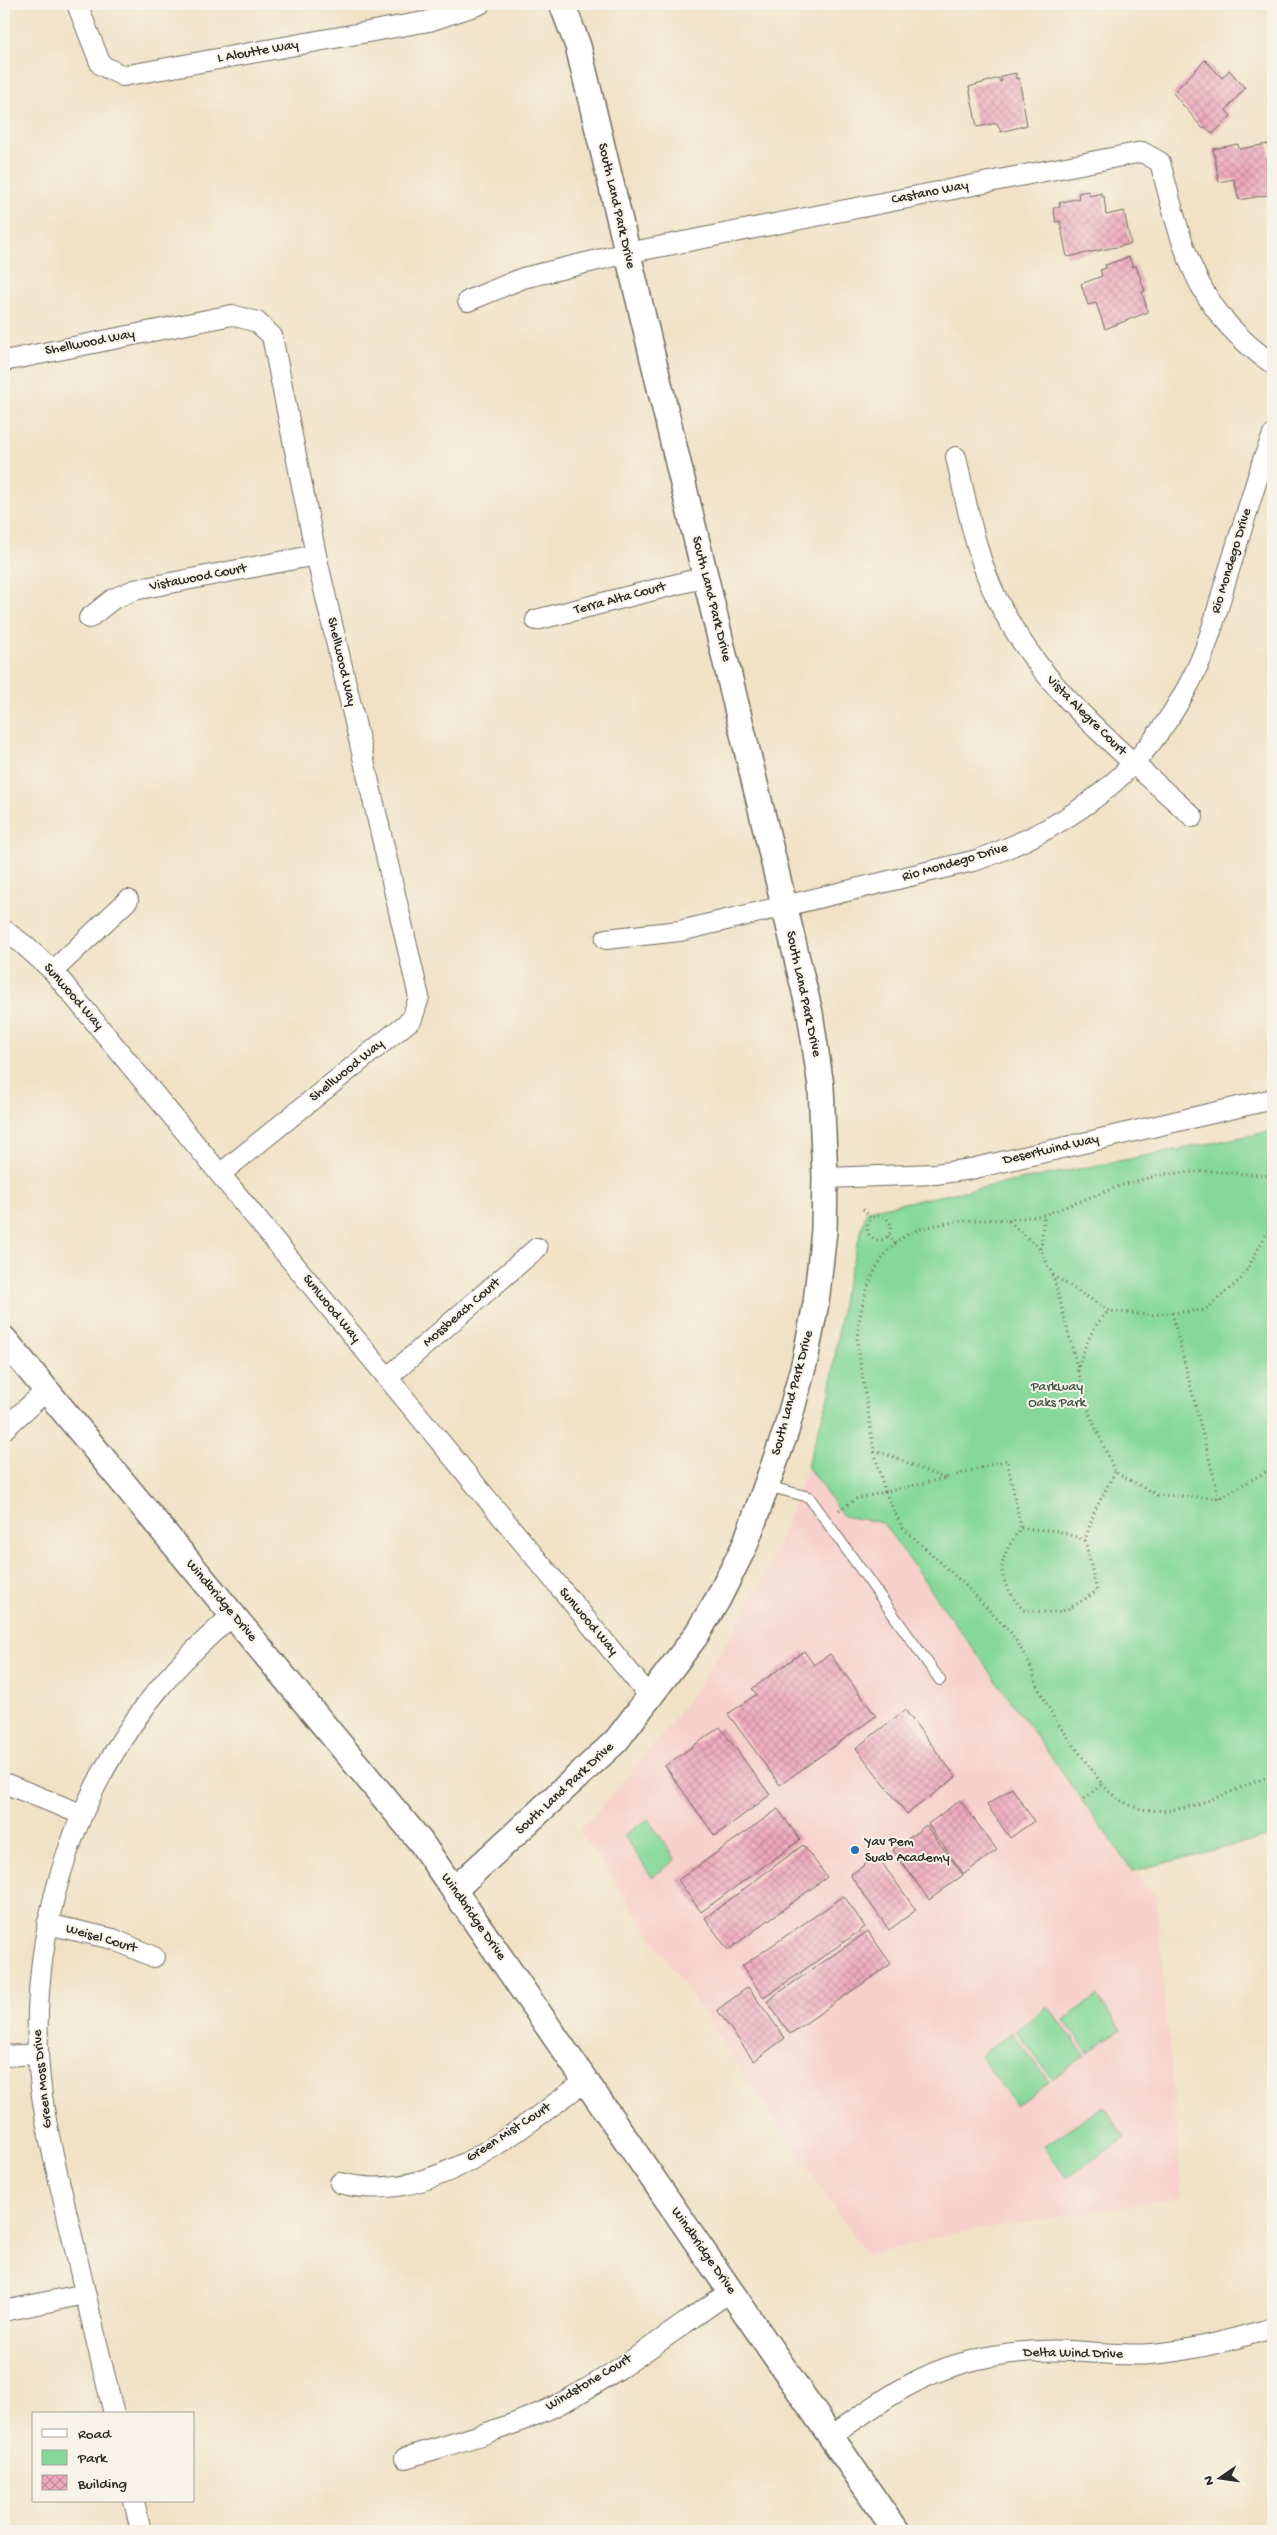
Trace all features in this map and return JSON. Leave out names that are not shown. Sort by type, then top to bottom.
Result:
[{"type":"street","name":"L Aloutte Way","points":[[77,4],[101,66],[123,76],[429,21],[480,4]]},
{"type":"street","name":"South Land Park Drive","points":[[455,1889],[592,1766],[616,1741],[694,1637],[718,1599],[746,1544],[786,1431],[816,1303],[824,1231],[825,1178],[821,1086],[810,1013],[578,46],[562,4]]},
{"type":"street","name":"Castano Way","points":[[468,301],[524,278],[627,253],[1142,152],[1160,162],[1182,242],[1193,273],[1210,305],[1234,332],[1273,364]]},
{"type":"street","name":"Shellwood Way","points":[[4,361],[232,315],[257,322],[272,336],[316,555],[419,997],[412,1019],[220,1174]]},
{"type":"street","name":"Rio Mondego Drive","points":[[606,939],[680,931],[977,860],[1017,846],[1055,826],[1090,803],[1134,762],[1155,738],[1174,710],[1198,664],[1213,624],[1263,460],[1273,435]]},
{"type":"street","name":"Vista Alegre Court","points":[[956,456],[980,556],[996,597],[1016,636],[1038,667],[1066,700],[1193,817]]},
{"type":"street","name":"Vistawood Court","points":[[88,618],[113,599],[134,590],[316,555]]},
{"type":"street","name":"Terra Alta Court","points":[[536,620],[705,576]]},
{"type":"street","points":[[53,971],[128,900]]},
{"type":"street","name":"Sunwood Way","points":[[4,930],[53,971],[650,1697]]},
{"type":"street","name":"Desertwind Way","points":[[825,1178],[934,1174],[971,1169],[1273,1099]]},
{"type":"street","name":"Mossbeach Court","points":[[387,1378],[537,1248]]},
{"type":"street","name":"Windbridge Drive","points":[[4,1339],[420,1842],[455,1889],[896,2531]]},
{"type":"street","points":[[4,1429],[47,1390]]},
{"type":"street","name":"Green Moss Drive","points":[[114,2412],[44,2116],[38,2054],[38,1997],[47,1924],[60,1870],[81,1814],[108,1760],[133,1722],[168,1678],[232,1615]]},
{"type":"street","points":[[4,1783],[81,1814]]},
{"type":"street","name":"Weisel Court","points":[[47,1924],[113,1939],[154,1957]]},
{"type":"street","points":[[4,2056],[38,2054]]},
{"type":"street","name":"Green Mist Court","points":[[340,2183],[361,2188],[383,2189],[405,2186],[445,2172],[483,2154],[586,2081]]},
{"type":"street","name":"Windstone Court","points":[[405,2458],[491,2432],[549,2409],[590,2386],[731,2291]]},
{"type":"street","points":[[4,2311],[85,2294]]},
{"type":"street","name":"Delta Wind Drive","points":[[831,2436],[894,2393],[926,2376],[961,2363],[1003,2354],[1034,2351],[1150,2354],[1191,2350],[1273,2328]]},
{"type":"street","points":[[134,2502],[141,2531]]},
{"type":"lane","points":[[766,1485],[810,1497],[940,1680]]},
{"type":"path","points":[[1273,1176],[1210,1171],[1164,1174],[1125,1184],[1044,1215],[1008,1220],[982,1219],[919,1230],[896,1244],[870,1279],[858,1323],[860,1365],[874,1451],[885,1492],[902,1527],[962,1582],[1012,1634],[1028,1660],[1038,1687],[1054,1718],[1110,1793],[1130,1805],[1155,1811],[1191,1806],[1273,1774]]},
{"type":"path","points":[[863,1209],[872,1219]]},
{"type":"path","points":[[1052,1275],[1109,1311],[1149,1315],[1205,1310],[1242,1278],[1270,1228],[1273,1210]]},
{"type":"path","points":[[1041,1250],[1044,1215]]},
{"type":"path","points":[[878,1216],[886,1218],[890,1229],[888,1236],[881,1240],[870,1236],[867,1229],[872,1219],[878,1216]]},
{"type":"path","points":[[1008,1220],[1041,1250],[1052,1275],[1090,1416],[1115,1472],[1157,1495],[1219,1498],[1273,1468]]},
{"type":"path","points":[[888,1236],[896,1244]]},
{"type":"path","points":[[1077,1371],[1089,1334],[1098,1321],[1109,1311]]},
{"type":"path","points":[[1172,1313],[1219,1498]]},
{"type":"path","points":[[874,1451],[891,1454],[926,1472],[946,1478]]},
{"type":"path","points":[[839,1510],[856,1499],[946,1478],[1007,1460],[1021,1528],[1011,1542],[1004,1557],[1002,1570],[1006,1589],[1023,1610],[1053,1614],[1064,1611],[1097,1591],[1085,1540],[1095,1510],[1115,1472]]},
{"type":"path","points":[[1021,1528],[1058,1531],[1085,1540]]},
{"type":"path","points":[[1082,1801],[1102,1784]]},
{"type":"shaded area","name":"Yav Pem Suab Academy","points":[[807,1466],[843,1515],[882,1523],[1133,1871],[1156,1896],[1183,2197],[954,2233],[867,2256],[579,1829],[594,1816],[674,1720],[726,1644],[767,1572]]},
{"type":"green space","name":"Parkway Oaks Park","points":[[1273,1131],[1273,1835],[1133,1871],[883,1523],[843,1516],[807,1466],[830,1393],[843,1296],[867,1210]]},
{"type":"green space","points":[[648,1819],[676,1860],[652,1877],[624,1836]]},
{"type":"green space","points":[[1097,1996],[1121,2029],[1088,2053],[1064,2020]]},
{"type":"green space","points":[[1048,2006],[1085,2055],[1052,2079],[1016,2030]]},
{"type":"green space","points":[[1012,2032],[1049,2082],[1016,2105],[980,2056]]},
{"type":"green space","points":[[1103,2106],[1125,2138],[1066,2178],[1044,2146]]},
{"type":"building","points":[[1205,60],[1222,78],[1229,70],[1245,88],[1226,110],[1231,116],[1213,134],[1205,127],[1203,129],[1173,93]]},
{"type":"building","points":[[1016,73],[1016,79],[1019,78],[1027,125],[1001,132],[997,123],[977,127],[969,87],[999,78],[1000,82],[1002,81],[1001,76]]},
{"type":"building","points":[[1238,144],[1239,149],[1268,144],[1271,160],[1273,159],[1273,194],[1239,200],[1234,179],[1219,182],[1213,149]]},
{"type":"building","points":[[1088,191],[1090,196],[1101,193],[1102,197],[1104,196],[1106,215],[1124,211],[1131,244],[1067,257],[1060,221],[1056,222],[1053,208],[1060,207],[1059,203],[1079,198],[1078,193]]},
{"type":"building","points":[[1129,257],[1133,267],[1136,266],[1145,291],[1142,292],[1148,312],[1105,329],[1096,303],[1088,305],[1081,284],[1102,276],[1100,270],[1106,268],[1105,265]]},
{"type":"building","points":[[804,1651],[814,1665],[830,1654],[876,1716],[780,1785],[728,1714],[757,1694],[752,1689]]},
{"type":"building","points":[[905,1710],[956,1777],[907,1814],[856,1748]]},
{"type":"building","points":[[720,1727],[770,1795],[715,1836],[665,1766]]},
{"type":"building","points":[[1012,1788],[1034,1821],[1010,1838],[987,1805]]},
{"type":"building","points":[[960,1800],[997,1850],[964,1874],[928,1824]]},
{"type":"building","points":[[778,1809],[800,1840],[701,1912],[678,1880]]},
{"type":"building","points":[[926,1825],[963,1875],[929,1900],[893,1850]]},
{"type":"building","points":[[803,1845],[827,1877],[728,1950],[705,1918]]},
{"type":"building","points":[[877,1856],[916,1910],[889,1930],[850,1875]]},
{"type":"building","points":[[844,1896],[865,1927],[764,1998],[742,1966]]},
{"type":"building","points":[[868,1931],[891,1964],[790,2034],[767,2001]]},
{"type":"building","points":[[748,1987],[785,2038],[754,2061],[717,2010]]},
{"type":"place","name":"Yav Pem Suab Academy","points":[[855,1850]]}]
